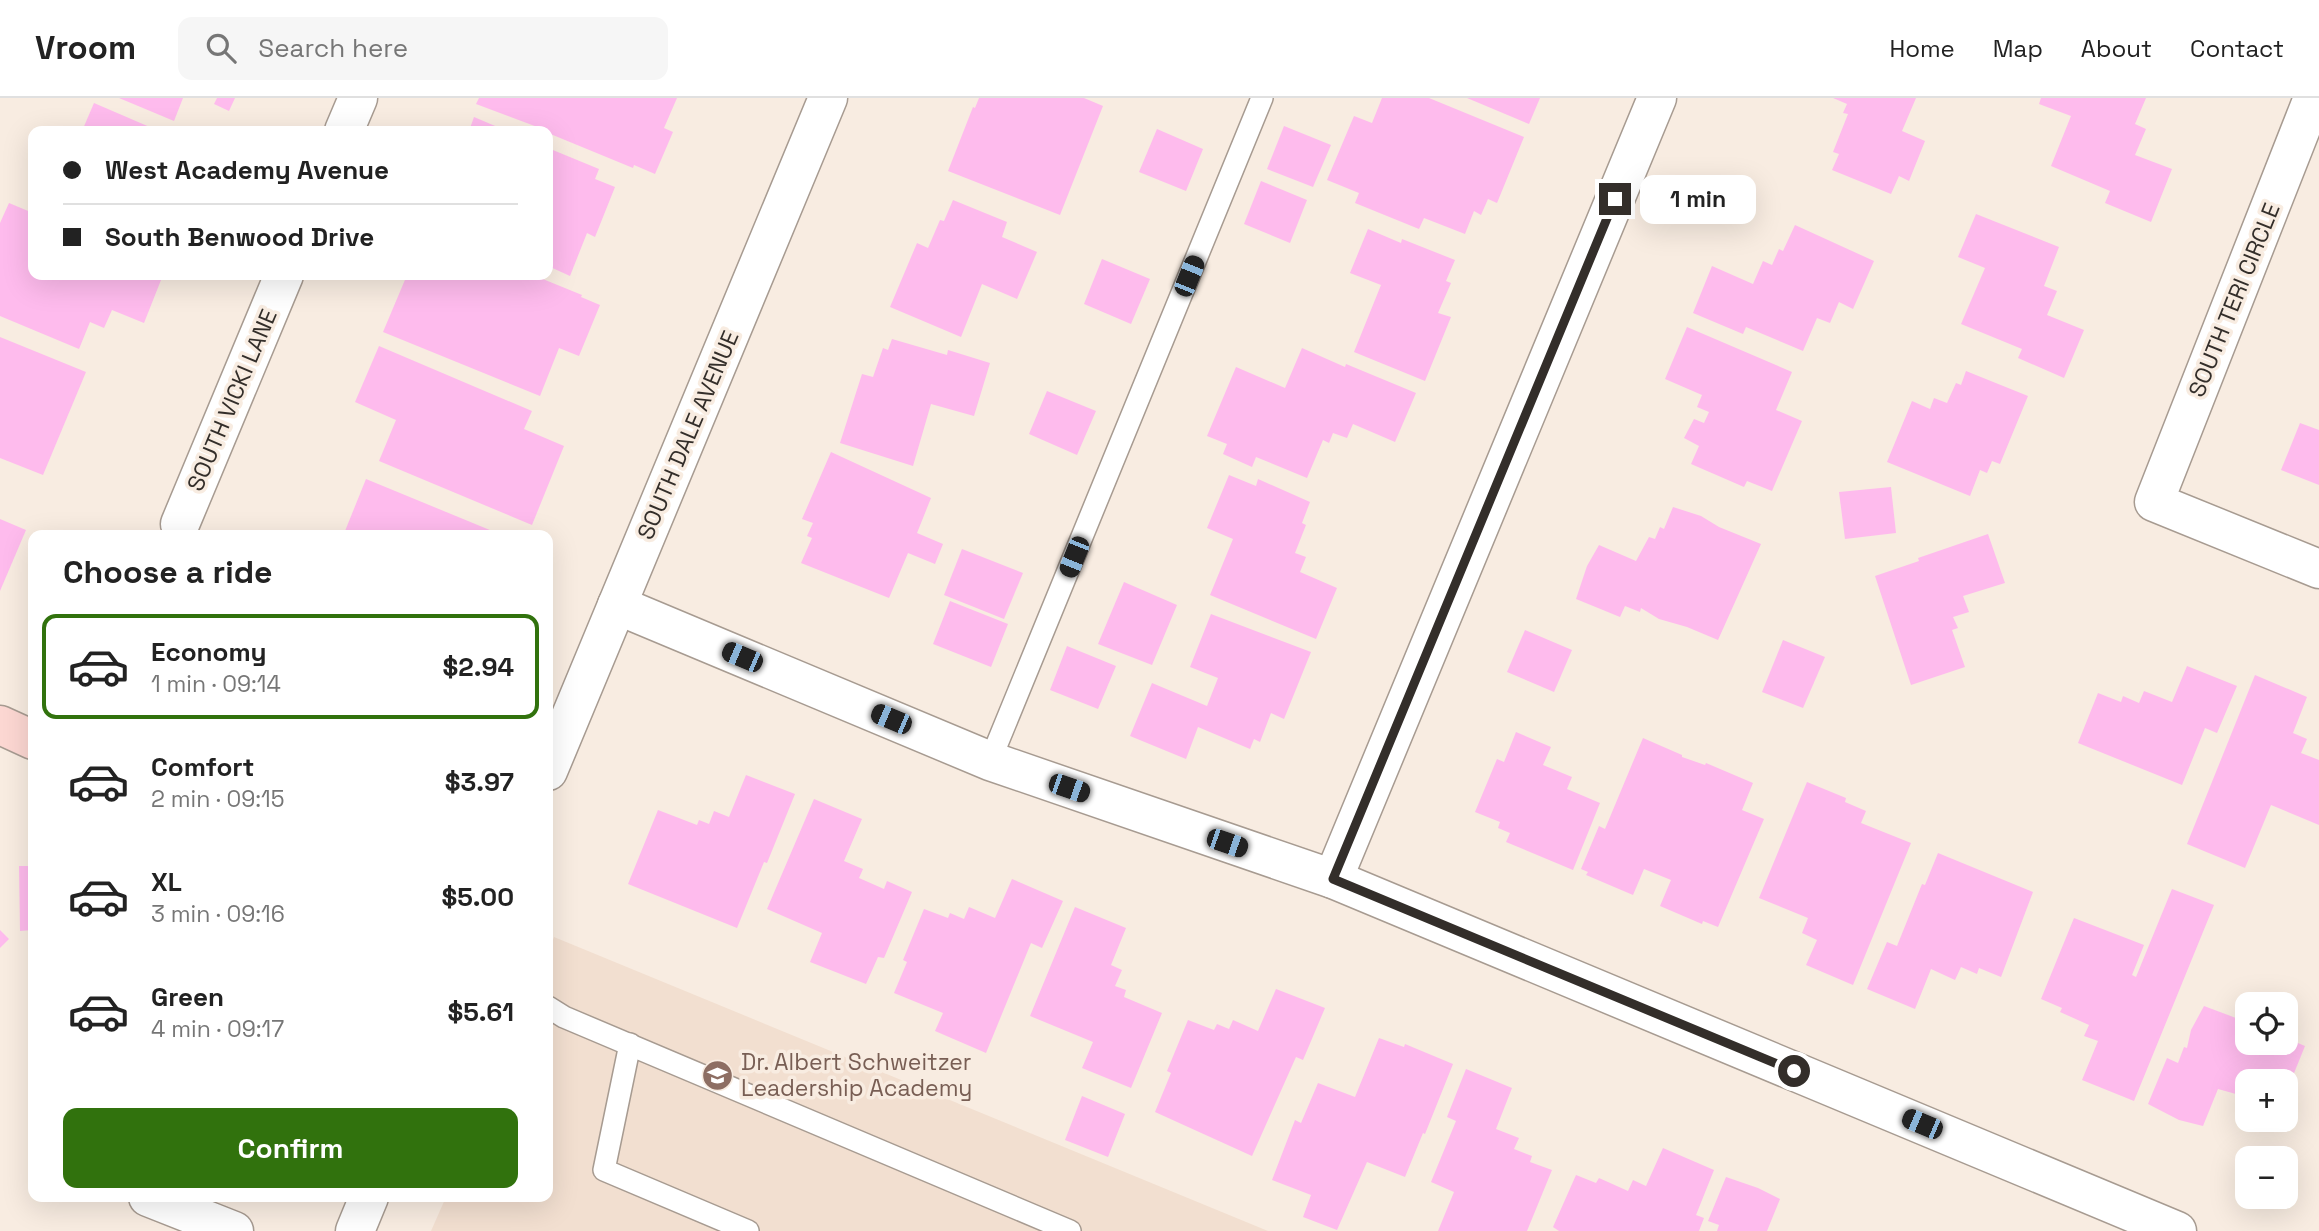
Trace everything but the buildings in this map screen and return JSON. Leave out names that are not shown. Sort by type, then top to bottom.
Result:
[{"type":"main road","points":[[0,724],[28,738]]},
{"type":"street","points":[[346,126],[358,98]]},
{"type":"street","name":"SOUTH DALE AVENUE","points":[[553,759],[828,98]]},
{"type":"street","points":[[1333,879],[1657,98]]},
{"type":"street","name":"SOUTH TERI CIRCLE","points":[[2314,98],[2154,502],[2319,569]]},
{"type":"street","name":"SOUTH VICKI LANE","points":[[180,524],[282,280]]},
{"type":"street","points":[[617,605],[990,761],[1333,879],[2178,1231]]},
{"type":"street","points":[[161,1202],[234,1231]]},
{"type":"street","points":[[355,1231],[367,1202]]},
{"type":"lane","points":[[990,761],[1262,98]]},
{"type":"lane","points":[[553,1010],[1069,1231]]},
{"type":"lane","points":[[630,1045],[604,1170],[748,1231]]},
{"type":"shaded area","name":"Dr. Albert Schweitzer Leadership Academy","points":[[554,937],[1268,1231],[431,1231],[444,1202],[553,1202]]},
{"type":"place","name":"Dr. Albert Schweitzer Leadership Academy","points":[[718,1075]]},
{"type":"route","points":[[1615,199],[1333,879],[1794,1071]]}]
